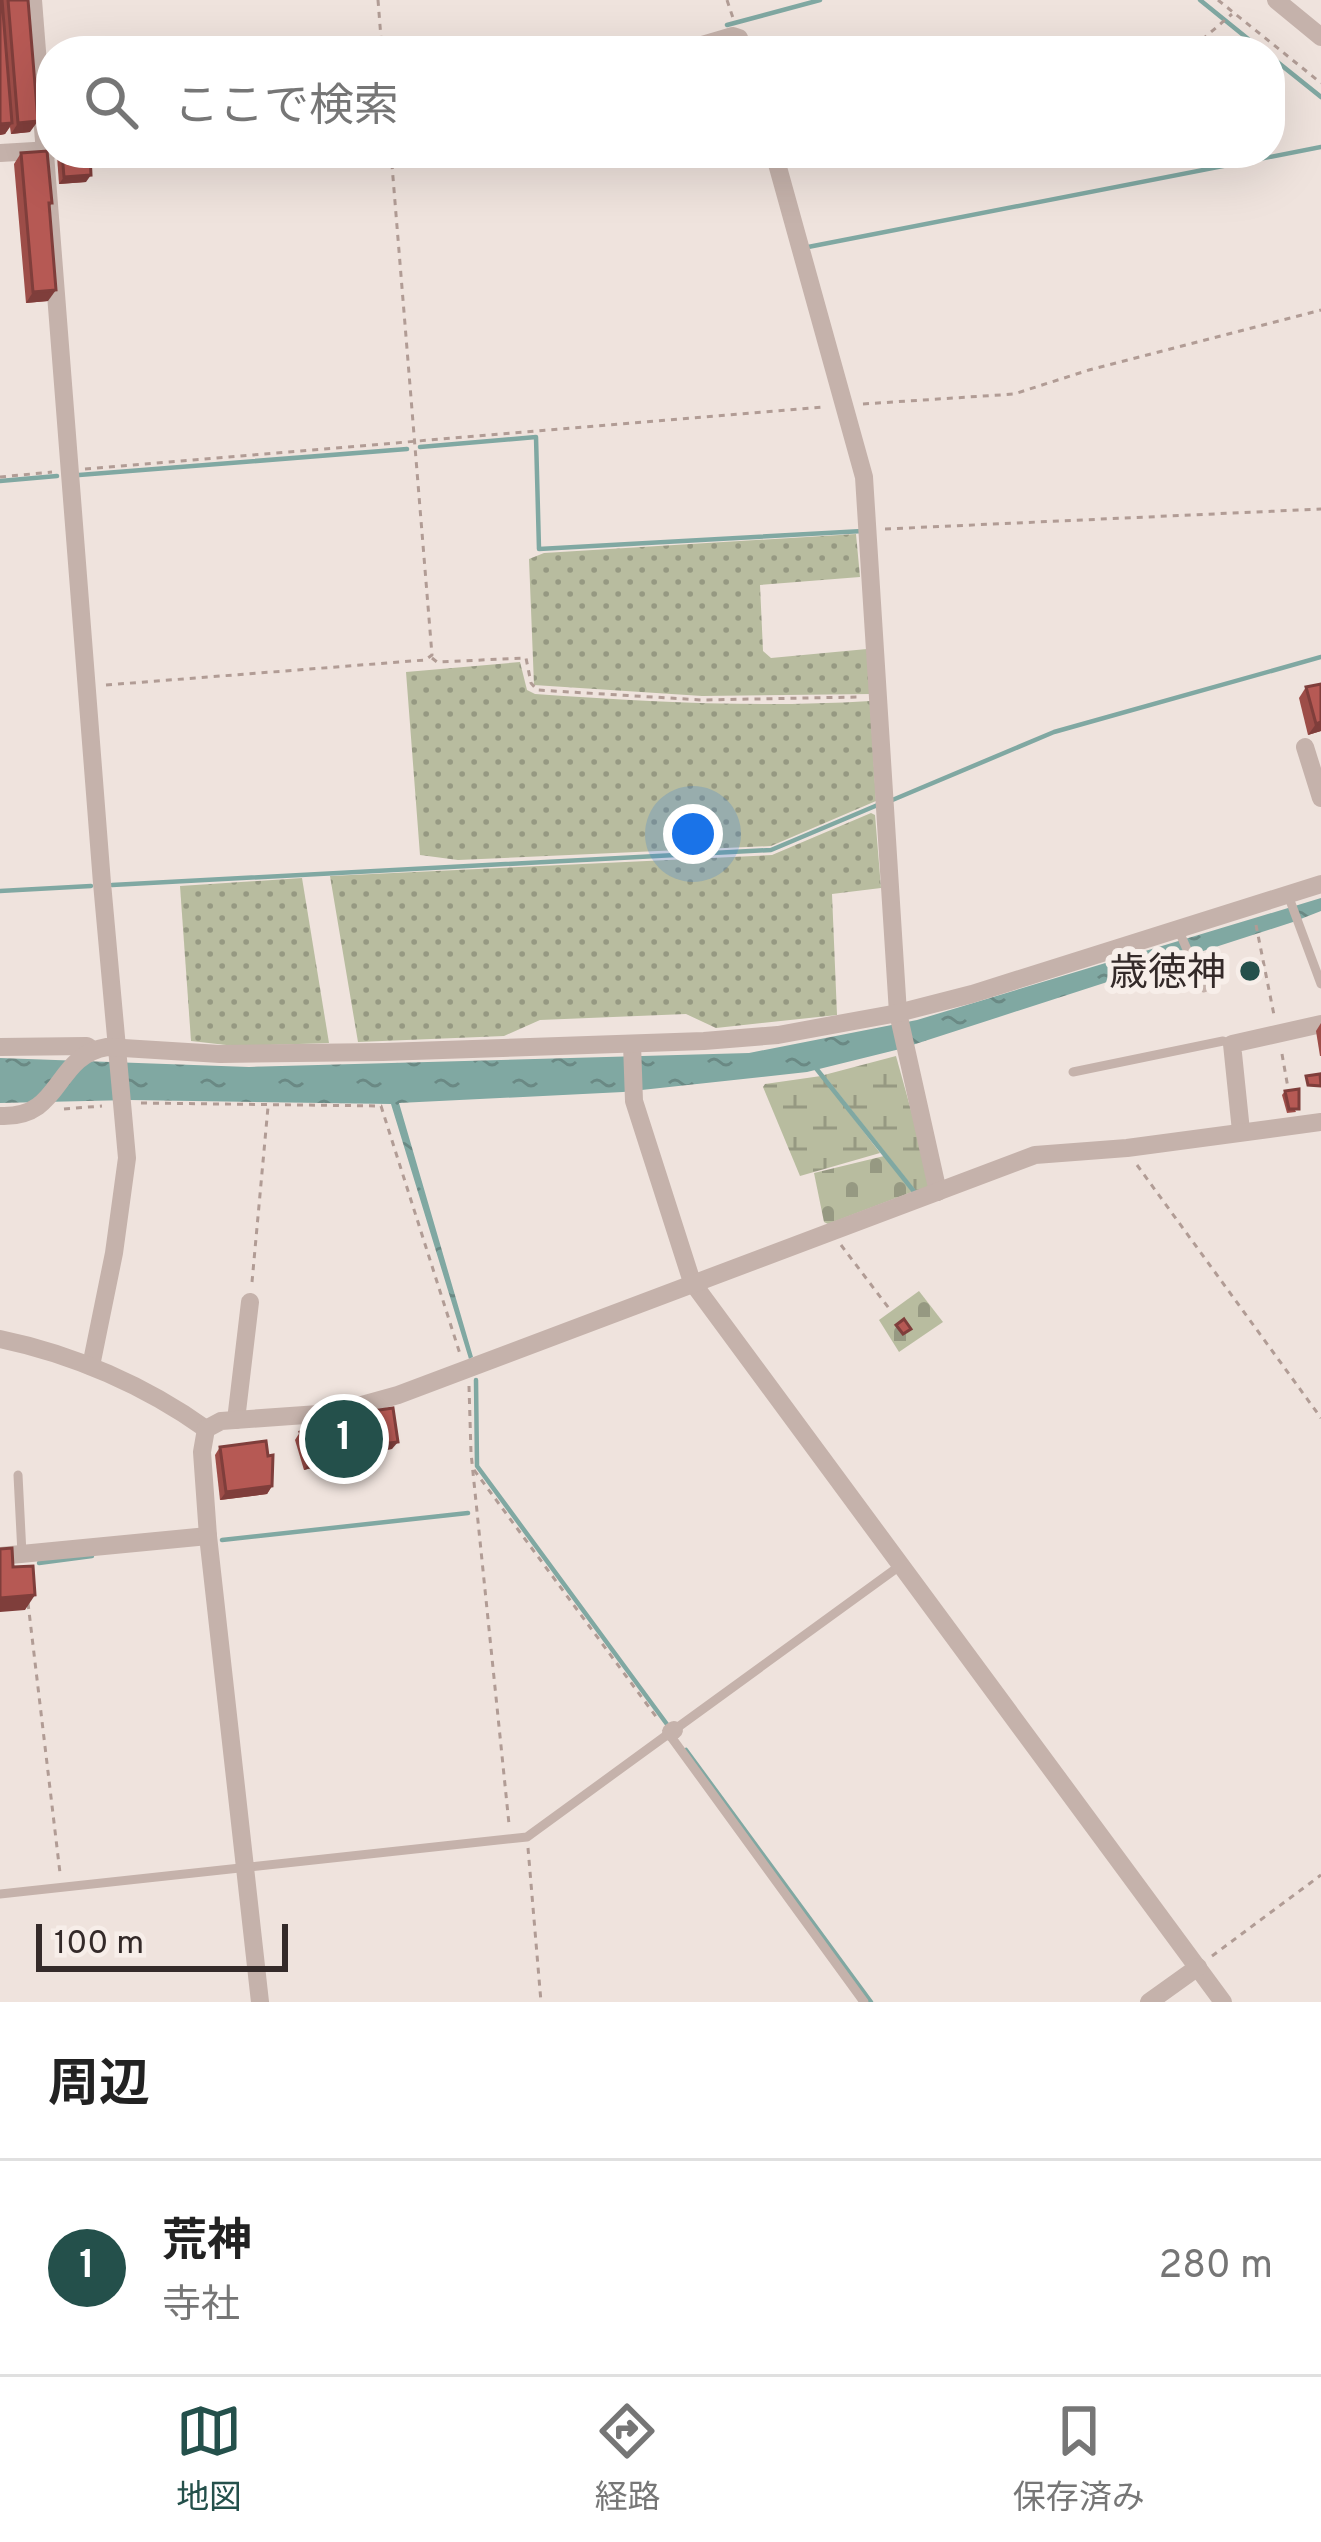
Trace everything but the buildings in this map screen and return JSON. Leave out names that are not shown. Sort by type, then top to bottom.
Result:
[{"type":"street","points":[[33,0],[37,36]]},
{"type":"street","points":[[1276,0],[1321,38]]},
{"type":"street","points":[[0,153],[36,151]]},
{"type":"street","points":[[50,168],[70,470],[128,1158],[91,1366]]},
{"type":"street","points":[[778,168],[864,477],[898,1017],[938,1192]]},
{"type":"street","points":[[1305,748],[1321,798]]},
{"type":"street","points":[[0,1116],[22,1116],[40,1107],[74,1062],[88,1052],[632,1048],[778,1035],[898,1017],[1180,933],[1321,884]]},
{"type":"street","points":[[1241,1131],[1232,1044],[1321,1024]]},
{"type":"street","points":[[0,1047],[87,1046],[88,1052]]},
{"type":"street","points":[[632,1048],[634,1092],[692,1282],[1223,2002]]},
{"type":"street","points":[[206,1429],[220,1421],[334,1413],[1035,1155],[1321,1122]]},
{"type":"street","points":[[236,1420],[250,1302]]},
{"type":"street","points":[[0,1339],[91,1366],[206,1429]]},
{"type":"street","points":[[206,1429],[202,1452],[208,1536],[260,2002]]},
{"type":"street","points":[[0,1556],[208,1536]]},
{"type":"street","points":[[1149,2002],[1198,1966]]},
{"type":"lane","points":[[1289,898],[1321,984]]},
{"type":"lane","points":[[1180,933],[1204,988]]},
{"type":"lane","points":[[1113,954],[1120,980]]},
{"type":"lane","points":[[1073,1072],[1223,1041],[1232,1044]]},
{"type":"lane","points":[[18,1475],[22,1554]]},
{"type":"lane","points":[[0,1894],[527,1837],[901,1565]]},
{"type":"lane","points":[[671,1732],[864,2002]]},
{"type":"path","points":[[378,0],[381,36]]},
{"type":"path","points":[[1218,0],[1263,36]]},
{"type":"path","points":[[1206,36],[1234,13]]},
{"type":"path","points":[[1285,54],[1321,83]]},
{"type":"path","points":[[392,168],[434,650],[430,657]]},
{"type":"path","points":[[0,477],[1014,394],[1321,310]]},
{"type":"path","points":[[868,530],[1321,509]]},
{"type":"path","points":[[87,686],[430,657],[436,662],[526,658],[537,690],[702,700],[880,696]]},
{"type":"path","points":[[1254,914],[1288,1088]]},
{"type":"path","points":[[40,1107],[124,1103],[383,1108],[466,1365],[510,1838]]},
{"type":"path","points":[[250,1302],[268,1105]]},
{"type":"path","points":[[1127,1148],[1321,1418]]},
{"type":"path","points":[[830,1230],[891,1311]]},
{"type":"path","points":[[472,1468],[671,1732]]},
{"type":"path","points":[[28,1602],[61,1887]]},
{"type":"path","points":[[527,1837],[541,2002]]},
{"type":"path","points":[[1198,1966],[1321,1875]]},
{"type":"green space","points":[[856,534],[860,577],[760,585],[763,651],[771,658],[867,649],[871,694],[702,696],[534,685],[529,559],[544,553]]},
{"type":"green space","points":[[520,662],[527,690],[535,694],[702,703],[870,701],[876,801],[771,846],[458,860],[420,855],[406,672]]},
{"type":"green space","points":[[875,815],[881,888],[832,894],[837,1015],[716,1028],[686,1014],[540,1020],[504,1036],[358,1042],[330,876],[772,855]]},
{"type":"green space","points":[[302,878],[329,1043],[235,1046],[191,1041],[180,886]]},
{"type":"green space","points":[[896,1056],[932,1186],[916,1191],[824,1075]]},
{"type":"green space","points":[[821,1076],[880,1153],[800,1176],[763,1087]]},
{"type":"green space","points":[[884,1156],[912,1192],[824,1222],[814,1173]]},
{"type":"green space","points":[[919,1291],[943,1322],[899,1352],[879,1320]]},
{"type":"water","points":[[1321,898],[1321,911],[1293,922],[900,1049],[807,1072],[623,1092],[399,1103],[473,1357],[469,1359],[391,1104],[0,1103],[0,1058],[249,1067],[749,1053],[917,1020]]},
{"type":"waterway","points":[[727,25],[820,0]]},
{"type":"waterway","points":[[1200,0],[1244,36]]},
{"type":"waterway","points":[[1285,68],[1321,97]]},
{"type":"waterway","points":[[1285,154],[1321,147]]},
{"type":"waterway","points":[[808,247],[1213,168]]},
{"type":"waterway","points":[[420,447],[536,437],[539,549],[863,531]]},
{"type":"waterway","points":[[79,475],[407,449]]},
{"type":"waterway","points":[[0,481],[57,476]]},
{"type":"waterway","points":[[890,801],[1054,732],[1321,657]]},
{"type":"waterway","points":[[112,885],[771,850],[880,804]]},
{"type":"waterway","points":[[0,891],[91,886]]},
{"type":"waterway","points":[[815,1067],[916,1194]]},
{"type":"waterway","points":[[476,1380],[477,1466],[669,1727]]},
{"type":"waterway","points":[[222,1540],[468,1513]]},
{"type":"waterway","points":[[39,1563],[92,1556]]},
{"type":"waterway","points":[[686,1750],[871,2002]]},
{"type":"place","name":"歳徳神","points":[[1250,971]]},
{"type":"place","name":"荒神","points":[[344,1439]]}]
